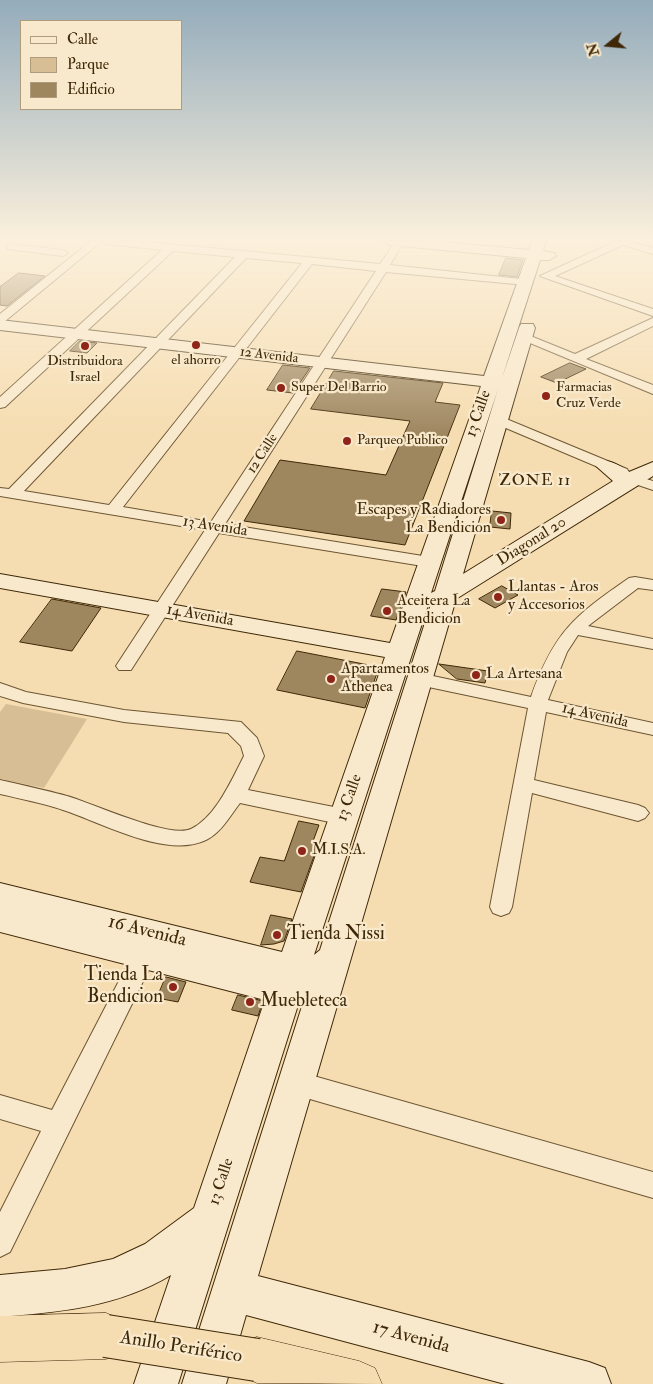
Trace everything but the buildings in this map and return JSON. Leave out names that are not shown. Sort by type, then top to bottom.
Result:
[{"type":"highway","name":"Anillo Periférico","points":[[0,1339],[106,1336],[257,1360],[359,1384]]},
{"type":"main road","name":"13 Calle","points":[[156,1384],[208,1222],[399,652],[434,605],[429,562],[499,383],[520,306]]},
{"type":"main road","name":"13 Calle","points":[[234,1291],[419,679],[434,605],[498,420],[499,383],[524,338],[533,312]]},
{"type":"main road","name":"12 Avenida","points":[[0,324],[499,383]]},
{"type":"main road","points":[[606,466],[624,478],[624,481],[615,491]]},
{"type":"main road","name":"Diagonal 20","points":[[434,605],[647,476]]},
{"type":"main road","name":"Diagonal 20","points":[[434,605],[615,491],[647,476]]},
{"type":"main road","name":"14 Avenida","points":[[0,581],[399,652]]},
{"type":"main road","name":"16 Avenida","points":[[0,895],[289,980]]},
{"type":"main road","name":"16 Avenida","points":[[0,919],[144,955],[289,980]]},
{"type":"main road","points":[[289,980],[304,990],[314,983],[340,942]]},
{"type":"main road","points":[[0,1296],[90,1287],[129,1275],[165,1255],[208,1222]]},
{"type":"street","points":[[0,320],[18,306]]},
{"type":"street","points":[[0,404],[109,306]]},
{"type":"street","points":[[6,493],[159,343],[194,306]]},
{"type":"street","points":[[113,510],[274,306]]},
{"type":"street","name":"12 Calle","points":[[125,666],[359,306]]},
{"type":"street","points":[[631,306],[653,313]]},
{"type":"street","points":[[576,359],[653,322]]},
{"type":"street","points":[[524,338],[653,390]]},
{"type":"street","points":[[498,420],[606,466],[647,476]]},
{"type":"street","name":"13 Avenida","points":[[6,493],[429,562]]},
{"type":"street","points":[[500,908],[538,703],[558,651],[574,629],[603,604],[635,582],[653,585]]},
{"type":"street","points":[[574,629],[653,644]]},
{"type":"street","name":"14 Avenida","points":[[419,679],[653,729]]},
{"type":"street","points":[[0,688],[23,697],[124,716],[234,727],[250,742],[254,756],[235,795],[206,830],[183,838],[160,836],[66,803],[0,787]]},
{"type":"street","points":[[523,784],[638,814]]},
{"type":"street","points":[[235,795],[344,817]]},
{"type":"street","points":[[0,1242],[144,955]]},
{"type":"street","points":[[296,1083],[653,1185]]},
{"type":"street","points":[[0,1107],[59,1124]]},
{"type":"street","name":"13 Calle","points":[[204,1384],[234,1291]]},
{"type":"street","name":"17 Avenida","points":[[234,1291],[589,1384]]},
{"type":"green space","points":[[6,704],[87,719],[44,788],[0,779],[0,712]]},
{"type":"place","name":"el ahorro","points":[[196,345]]},
{"type":"place","name":"Distribuidora Israel","points":[[85,346]]},
{"type":"place","name":"Super Del Barrio","points":[[281,388]]},
{"type":"place","name":"Farmacias Cruz Verde","points":[[546,396]]},
{"type":"place","name":"Parqueo Publico","points":[[347,441]]},
{"type":"place","name":"Escapes y Radiadores La Bendicion","points":[[501,520]]},
{"type":"place","name":"Llantas - Aros y Accesorios","points":[[498,597]]},
{"type":"place","name":"Aceitera La Bendicion","points":[[387,611]]},
{"type":"place","name":"La Artesana","points":[[476,675]]},
{"type":"place","name":"Apartamentos Athenea","points":[[331,679]]},
{"type":"place","name":"M.I.S.A.","points":[[302,851]]},
{"type":"place","name":"Tienda Nissi","points":[[277,935]]},
{"type":"place","name":"Tienda La Bendicion","points":[[173,987]]},
{"type":"place","name":"Muebleteca","points":[[250,1002]]},
{"type":"district","name":"ZONE 11","points":[[535,482]]}]
